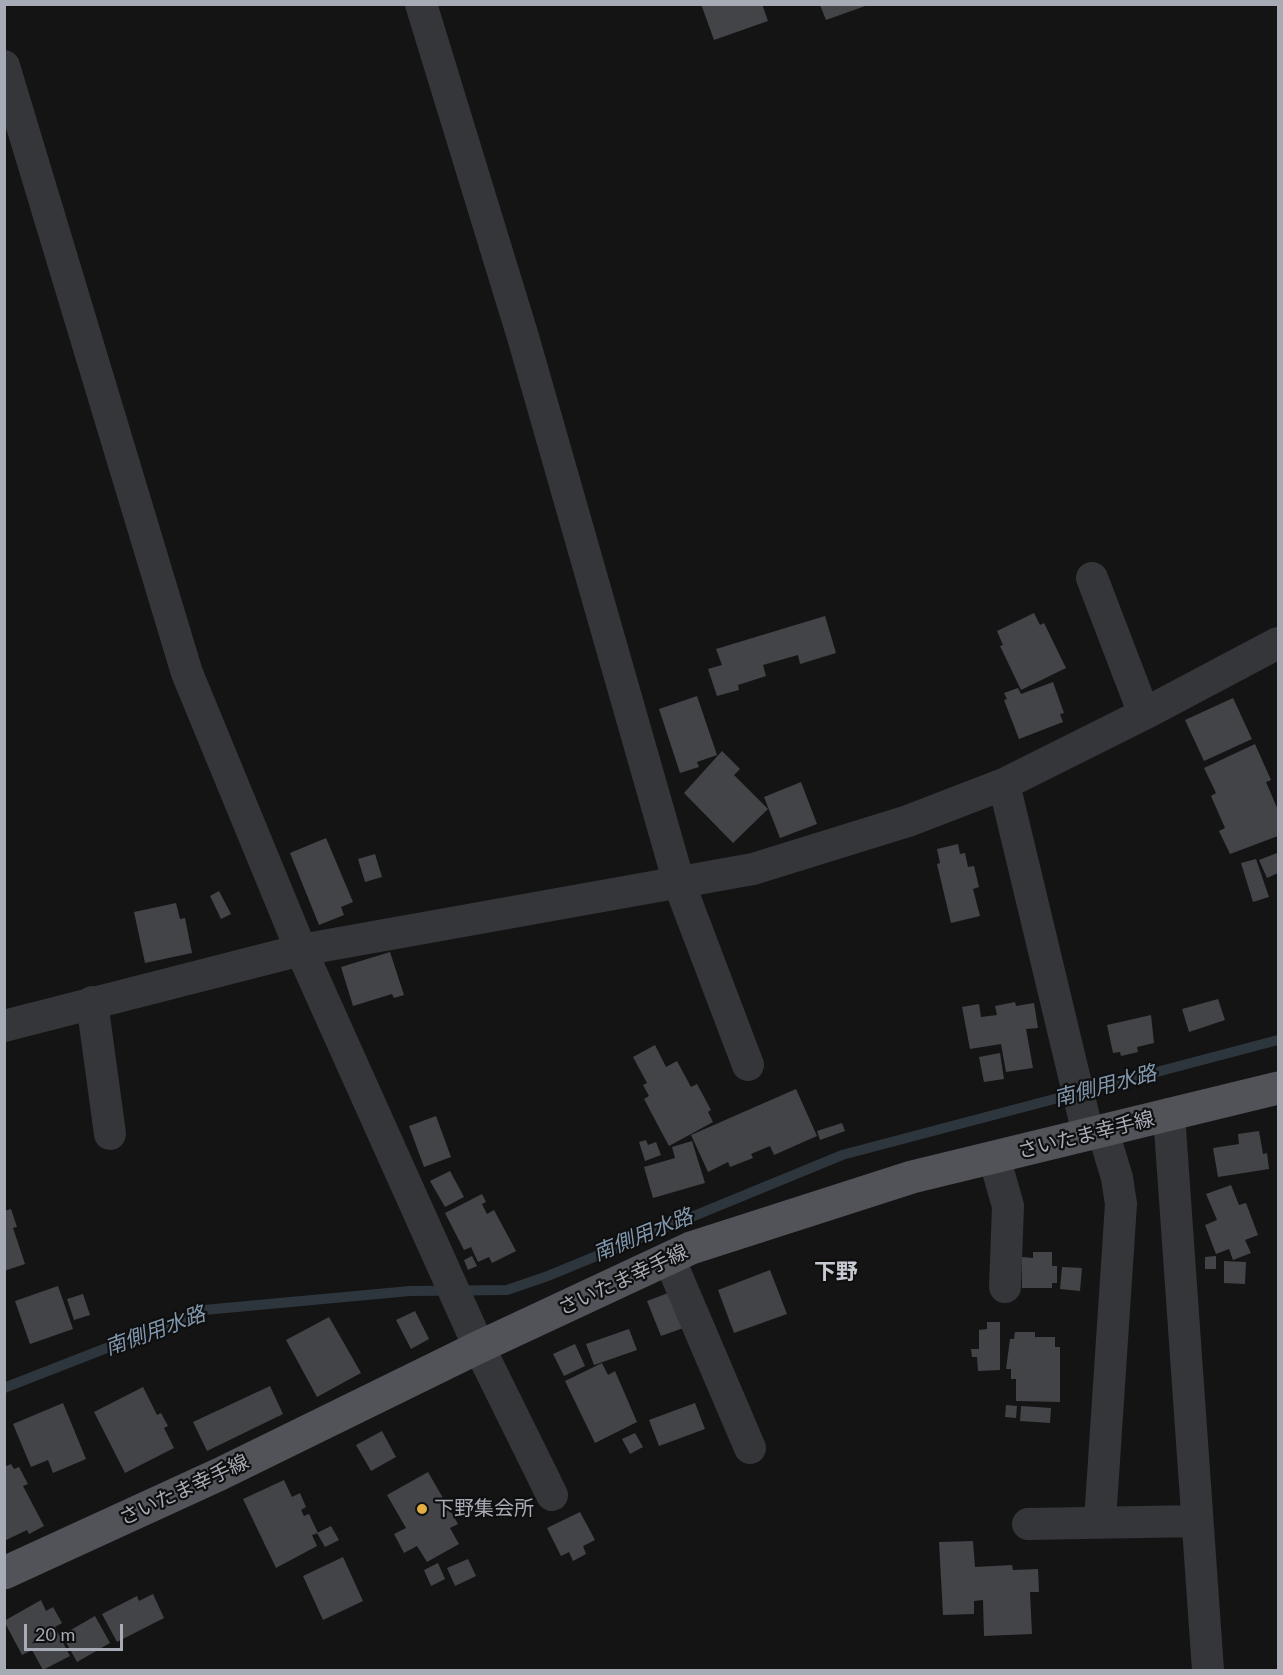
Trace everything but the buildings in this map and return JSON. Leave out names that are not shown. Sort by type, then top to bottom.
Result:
[{"type":"main road","name":"さいたま幸手線","points":[[4,1574],[220,1474],[479,1347],[692,1248],[912,1177],[1278,1088]]},
{"type":"street","points":[[421,4],[523,337],[679,883],[748,1065]]},
{"type":"street","points":[[4,66],[187,673],[301,950],[479,1347],[552,1495]]},
{"type":"street","points":[[1092,578],[1144,714]]},
{"type":"street","points":[[4,1026],[301,950],[753,869],[908,822],[1004,784],[1144,714],[1278,643]]},
{"type":"street","points":[[1004,784],[1095,1132],[1117,1178],[1121,1204],[1100,1521]]},
{"type":"street","points":[[92,1002],[110,1134]]},
{"type":"street","points":[[1169,1114],[1208,1671]]},
{"type":"street","points":[[994,1157],[1008,1206],[1005,1287]]},
{"type":"street","points":[[669,1258],[750,1448]]},
{"type":"street","points":[[1028,1524],[1197,1521]]},
{"type":"waterway","name":"南側用水路","points":[[4,1388],[204,1310],[410,1291],[507,1290],[545,1277],[842,1155],[1278,1040]]},
{"type":"place","name":"下野集会所","points":[[422,1509]]},
{"type":"district","name":"下野","points":[[836,1272]]}]
